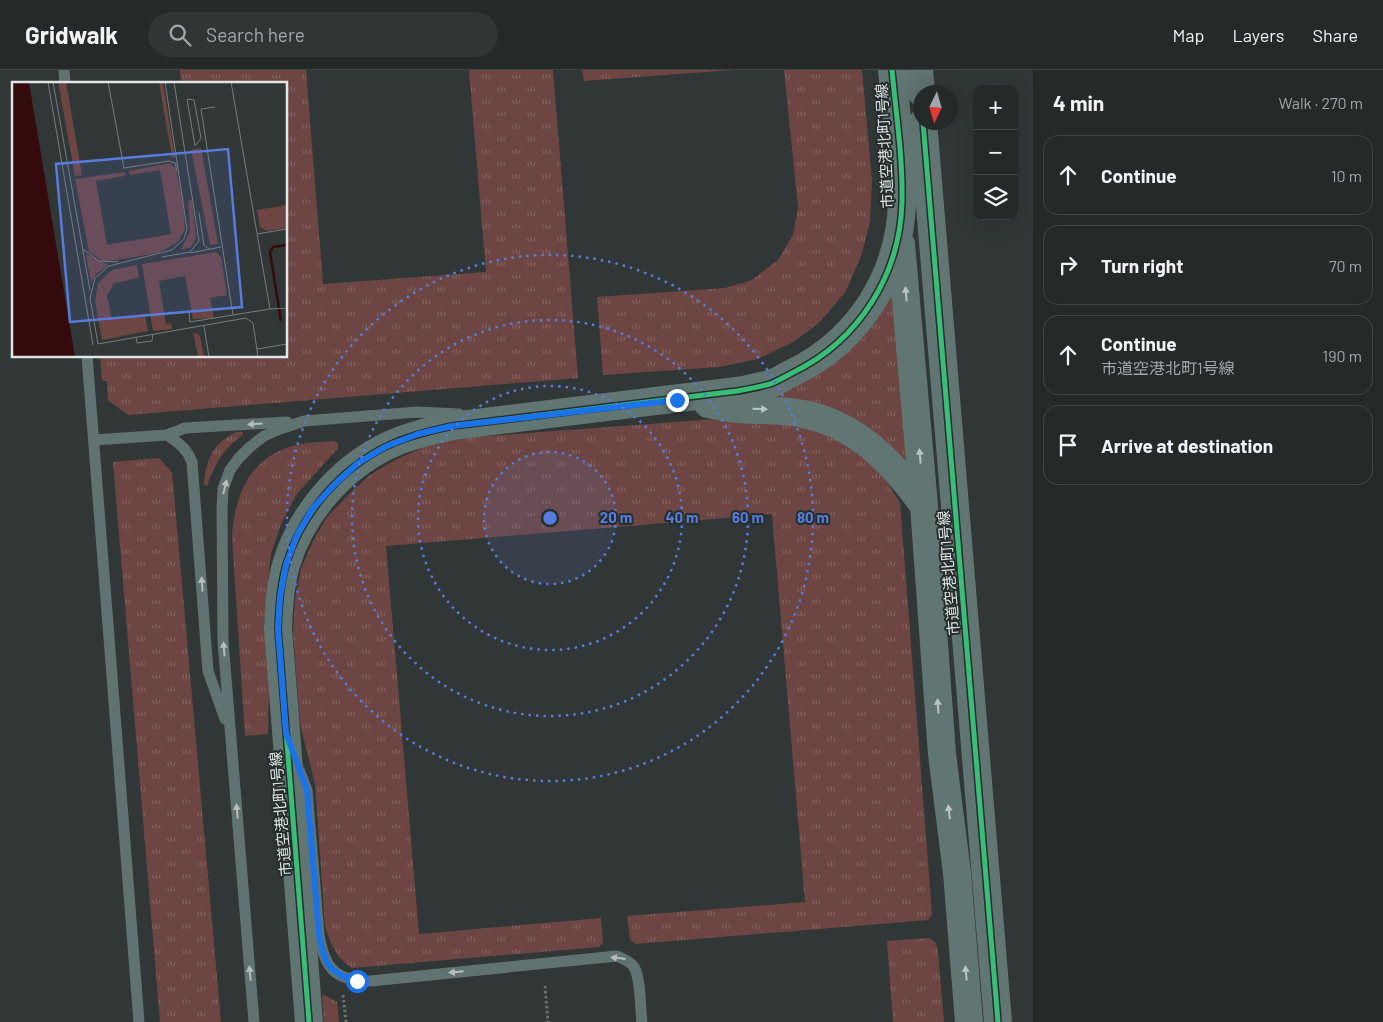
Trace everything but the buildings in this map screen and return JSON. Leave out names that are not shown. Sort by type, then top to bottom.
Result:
[{"type":"street","name":"市道空港北町1号線","points":[[309,1022],[278,629],[280,597],[286,565],[297,535],[313,508],[358,463],[387,446],[418,434],[452,426],[677,400],[737,391],[772,383],[808,365],[836,346],[862,319],[881,289],[893,258],[899,232],[902,202],[901,165],[892,70]]},
{"type":"street","points":[[919,70],[920,85]]},
{"type":"street","name":"市道空港北町1号線","points":[[924,130],[998,1022]]},
{"type":"street","points":[[899,232],[924,506],[942,754],[957,873],[970,1022]]},
{"type":"street","points":[[677,400],[805,414],[832,423],[855,435],[882,454],[902,476],[924,506],[936,528],[945,561],[956,696],[982,832]]},
{"type":"lane","points":[[87,358],[139,1022]]},
{"type":"lane","points":[[94,440],[167,435],[184,428],[304,422],[417,412],[515,418]]},
{"type":"lane","points":[[254,1022],[223,641],[222,508],[224,489],[230,470],[238,459],[264,436],[304,422]]},
{"type":"lane","points":[[167,435],[188,452],[192,462],[208,670],[230,734]]},
{"type":"lane","points":[[286,733],[307,790],[322,953],[327,965],[336,973],[357,981],[371,981],[617,956],[626,959],[633,965],[637,974],[642,1022]]},
{"type":"path","points":[[545,986],[548,1022]]},
{"type":"path","points":[[343,994],[346,1022]]},
{"type":"green space","points":[[180,70],[306,70],[323,284],[486,272],[469,70],[553,70],[578,378],[128,415],[108,400],[107,381],[102,381],[100,358],[288,358],[288,82],[181,82]]},
{"type":"green space","points":[[582,70],[732,70],[584,81]]},
{"type":"green space","points":[[784,70],[862,70],[872,181],[870,222],[861,256],[846,291],[820,322],[793,342],[758,359],[719,367],[603,375],[597,297],[725,288],[752,280],[778,260],[793,235],[798,207]]},
{"type":"green space","points":[[890,292],[896,292],[911,465],[777,400],[773,394]]},
{"type":"green space","points":[[730,418],[808,422],[864,455],[885,479],[900,503],[932,914],[928,920],[636,944],[630,940],[627,916],[805,902],[772,514],[386,546],[419,934],[601,918],[603,942],[599,947],[352,968],[335,950],[325,926],[315,784],[300,724],[293,633],[295,599],[301,569],[313,541],[327,517],[370,475],[395,460],[433,443],[475,437]]},
{"type":"green space","points":[[236,432],[243,432],[243,435],[221,457],[207,486],[204,484],[206,467],[212,454],[221,442]]},
{"type":"green space","points":[[334,441],[338,443],[338,448],[297,494],[281,524],[271,554],[264,622],[269,690],[268,734],[245,736],[232,537],[238,503],[243,488],[251,475],[273,454],[288,447],[306,443]]},
{"type":"green space","points":[[159,458],[172,472],[221,1022],[160,1022],[113,462]]},
{"type":"green space","points":[[930,938],[936,943],[938,952],[944,1022],[893,1022],[887,941]]},
{"type":"green space","points":[[322,994],[337,1002],[339,1022],[324,1022]]},
{"type":"cycle path","points":[[309,1022],[278,629],[280,597],[286,565],[293,546],[312,511],[338,480],[370,456],[395,442],[427,432],[452,426],[749,389],[773,383],[817,359],[838,342],[872,302],[884,279],[893,255],[899,229],[902,185],[892,70]]},
{"type":"cycle path","points":[[924,130],[998,1022]]},
{"type":"route","points":[[357,981],[336,973],[327,965],[322,953],[307,790],[286,733],[278,629],[280,597],[286,565],[297,535],[313,508],[358,463],[387,446],[418,434],[452,426],[677,400]]}]
